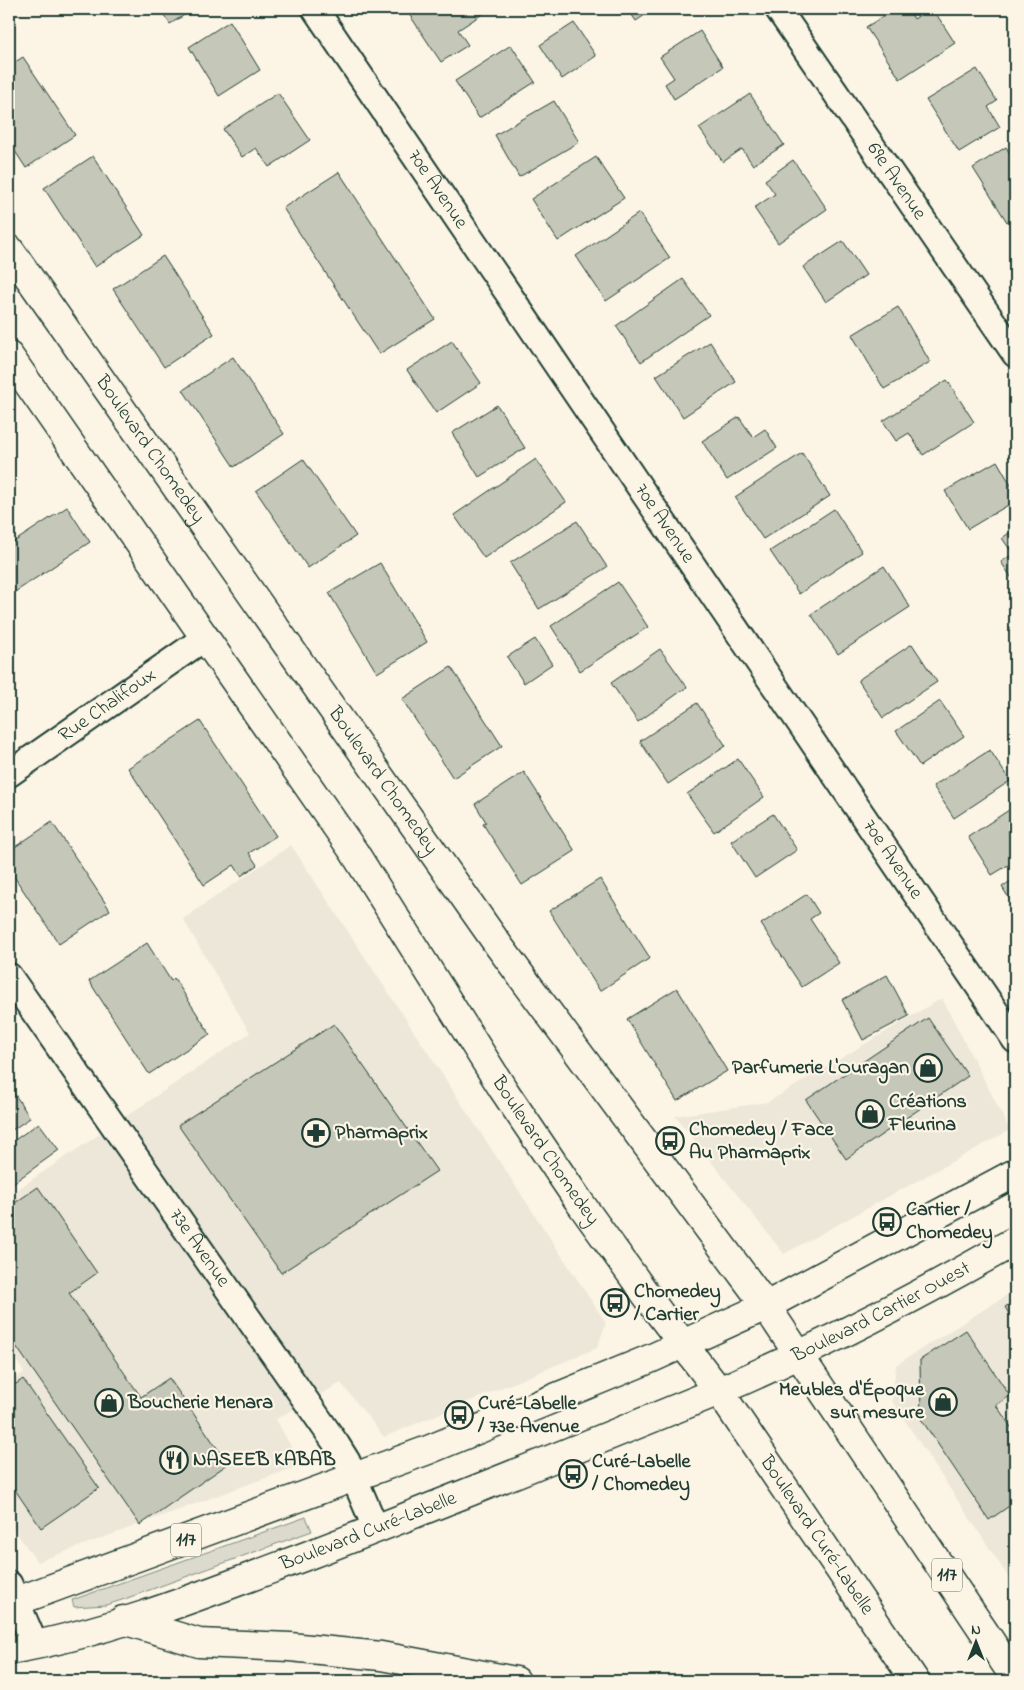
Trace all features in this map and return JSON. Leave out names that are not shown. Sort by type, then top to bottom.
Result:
[{"type":"street","name":"70e Avenue","points":[[315,9],[1015,1040]]},
{"type":"street","name":"69e Avenue","points":[[778,9],[1015,354]]},
{"type":"street","name":"Boulevard Chomedey","points":[[9,249],[494,938],[766,1306]]},
{"type":"street","name":"Boulevard Chomedey","points":[[9,356],[354,852],[503,1089],[578,1200],[684,1344]]},
{"type":"street","name":"Rue Chalifoux","points":[[9,774],[206,637]]},
{"type":"street","name":"73e Avenue","points":[[9,976],[337,1445],[354,1478],[376,1529]]},
{"type":"street","points":[[766,1306],[1015,1173]]},
{"type":"street","name":"Boulevard Cartier Ouest","points":[[719,1391],[798,1357],[884,1314],[1015,1241]]},
{"type":"street","name":"117","points":[[12,1596],[354,1478],[507,1419],[684,1344],[766,1306],[798,1357],[1015,1678]]},
{"type":"street","name":"Boulevard Curé-Labelle","points":[[684,1344],[719,1391],[915,1681]]},
{"type":"street","name":"Boulevard Curé-Labelle","points":[[9,1650],[35,1645],[123,1620],[209,1592],[538,1466],[719,1391]]},
{"type":"street","points":[[12,1596],[35,1645]]},
{"type":"street","points":[[123,1620],[199,1643],[342,1652],[416,1662],[506,1680]]},
{"type":"shaded area","points":[[291,845],[606,1323],[597,1348],[384,1437],[341,1383],[276,1419],[301,1465],[37,1562],[9,1522],[9,1383],[24,1372],[9,1350],[9,1195],[250,1033],[183,919]]},
{"type":"shaded area","points":[[942,998],[1010,1130],[784,1254],[675,1116],[768,1102]]},
{"type":"shaded area","points":[[1015,1290],[1015,1587],[892,1401],[896,1365]]},
{"type":"shaded area","points":[[306,1517],[312,1531],[122,1600],[106,1605],[74,1607],[72,1600]]},
{"type":"building","points":[[160,9],[194,9],[170,24]]},
{"type":"building","points":[[410,9],[490,9],[458,30],[468,45],[441,62],[407,11]]},
{"type":"building","points":[[628,9],[654,9],[636,21]]},
{"type":"building","points":[[895,9],[908,9],[914,19],[929,9],[933,9],[955,43],[900,79],[866,27]]},
{"type":"building","points":[[230,21],[260,70],[219,96],[189,47]]},
{"type":"building","points":[[574,23],[596,56],[562,79],[540,45]]},
{"type":"building","points":[[700,31],[723,67],[674,99],[665,84],[674,78],[660,57]]},
{"type":"building","points":[[511,45],[535,82],[479,118],[455,81]]},
{"type":"building","points":[[23,57],[75,135],[26,168],[9,142],[9,66]]},
{"type":"building","points":[[977,69],[997,101],[988,107],[1000,127],[959,152],[926,100]]},
{"type":"building","points":[[278,93],[310,140],[269,167],[256,148],[242,157],[223,129]]},
{"type":"building","points":[[750,94],[784,145],[753,165],[742,149],[723,162],[699,128]]},
{"type":"building","points":[[554,101],[579,142],[519,177],[495,135]]},
{"type":"building","points":[[1006,147],[1015,162],[1015,216],[1007,222],[973,168]]},
{"type":"building","points":[[93,156],[144,235],[95,267],[44,188]]},
{"type":"building","points":[[596,157],[624,198],[558,241],[531,199]]},
{"type":"building","points":[[793,160],[827,209],[778,243],[754,208],[775,194],[765,180]]},
{"type":"building","points":[[339,172],[435,319],[379,354],[283,208]]},
{"type":"building","points":[[639,213],[670,258],[606,301],[576,256]]},
{"type":"building","points":[[843,241],[866,275],[826,302],[803,267]]},
{"type":"building","points":[[163,256],[214,334],[164,367],[113,289]]},
{"type":"building","points":[[683,279],[709,315],[641,362],[616,326]]},
{"type":"building","points":[[898,307],[930,362],[884,389],[852,335]]},
{"type":"building","points":[[452,341],[481,383],[436,413],[407,370]]},
{"type":"building","points":[[710,342],[736,382],[683,417],[656,376]]},
{"type":"building","points":[[233,357],[284,434],[234,467],[183,390]]},
{"type":"building","points":[[947,380],[974,422],[923,455],[909,433],[896,441],[883,421]]},
{"type":"building","points":[[497,405],[525,448],[479,477],[452,433]]},
{"type":"building","points":[[739,417],[753,437],[765,429],[777,448],[727,480],[702,441]]},
{"type":"building","points":[[802,453],[830,496],[763,539],[735,497]]},
{"type":"building","points":[[303,459],[356,536],[308,568],[256,491]]},
{"type":"building","points":[[536,459],[566,502],[484,558],[454,515]]},
{"type":"building","points":[[997,461],[1015,492],[1015,501],[968,529],[945,491]]},
{"type":"building","points":[[67,507],[90,542],[9,596],[9,545]]},
{"type":"building","points":[[834,509],[862,552],[799,594],[770,551]]},
{"type":"building","points":[[577,521],[607,567],[539,609],[510,563]]},
{"type":"building","points":[[1015,529],[1015,583],[1001,562],[1013,554],[1002,538]]},
{"type":"building","points":[[380,563],[427,642],[377,673],[329,593]]},
{"type":"building","points":[[884,566],[910,607],[838,654],[811,614]]},
{"type":"building","points":[[618,582],[648,627],[580,671],[551,626]]},
{"type":"building","points":[[535,639],[552,664],[524,683],[507,657]]},
{"type":"building","points":[[912,644],[937,682],[883,718],[858,680]]},
{"type":"building","points":[[660,649],[687,687],[638,722],[611,683]]},
{"type":"building","points":[[451,667],[502,746],[453,778],[402,699]]},
{"type":"building","points":[[940,701],[964,736],[920,766],[896,731]]},
{"type":"building","points":[[697,703],[726,746],[668,784],[640,741]]},
{"type":"building","points":[[200,721],[276,836],[249,853],[257,865],[241,876],[234,865],[204,885],[128,768]]},
{"type":"building","points":[[990,750],[1010,781],[954,818],[933,786]]},
{"type":"building","points":[[738,759],[764,797],[714,832],[687,794]]},
{"type":"building","points":[[524,772],[575,851],[522,885],[483,824],[486,822],[475,804]]},
{"type":"building","points":[[1015,806],[1015,861],[992,875],[968,837]]},
{"type":"building","points":[[773,814],[797,850],[755,878],[731,841]]},
{"type":"building","points":[[52,822],[110,910],[59,944],[9,869],[9,851]]},
{"type":"building","points":[[1015,878],[1015,908],[1002,887]]},
{"type":"building","points":[[600,879],[650,958],[600,991],[549,911]]},
{"type":"building","points":[[807,894],[819,913],[810,919],[839,963],[802,987],[761,924]]},
{"type":"building","points":[[147,943],[171,981],[174,978],[210,1034],[149,1074],[89,981]]},
{"type":"building","points":[[887,975],[909,1016],[863,1040],[842,1000]]},
{"type":"building","points":[[677,988],[727,1071],[677,1101],[627,1019]]},
{"type":"building","points":[[928,1018],[968,1076],[846,1159],[806,1100]]},
{"type":"building","points":[[334,1024],[437,1171],[281,1273],[178,1125]]},
{"type":"building","points":[[9,1085],[30,1118],[9,1132]]},
{"type":"building","points":[[39,1123],[59,1150],[9,1186],[9,1144]]},
{"type":"building","points":[[38,1187],[97,1273],[69,1293],[141,1397],[169,1378],[228,1464],[140,1525],[9,1336],[9,1207]]},
{"type":"building","points":[[1015,1301],[1015,1324],[1005,1307]]},
{"type":"building","points":[[966,1330],[1010,1396],[996,1405],[1015,1433],[1015,1502],[989,1520],[921,1419],[920,1360]]},
{"type":"building","points":[[23,1379],[99,1488],[41,1528],[9,1481],[9,1389]]},
{"type":"place","name":"Parfumerie L'Ouragan","points":[[928,1068]]},
{"type":"place","name":"Créations Fleurina","points":[[870,1114]]},
{"type":"place","name":"Pharmaprix","points":[[316,1133]]},
{"type":"place","name":"Chomedey / Face Au Pharmaprix","points":[[670,1141]]},
{"type":"place","name":"Cartier / Chomedey","points":[[887,1222]]},
{"type":"place","name":"Chomedey / Cartier","points":[[615,1303]]},
{"type":"place","name":"Meubles d'Époque sur mesure","points":[[943,1402]]},
{"type":"place","name":"Boucherie Menara","points":[[109,1403]]},
{"type":"place","name":"Curé-Labelle / 73e Avenue","points":[[459,1415]]},
{"type":"place","name":"NASEEB KABAB","points":[[174,1460]]},
{"type":"place","name":"Curé-Labelle / Chomedey","points":[[573,1474]]}]
